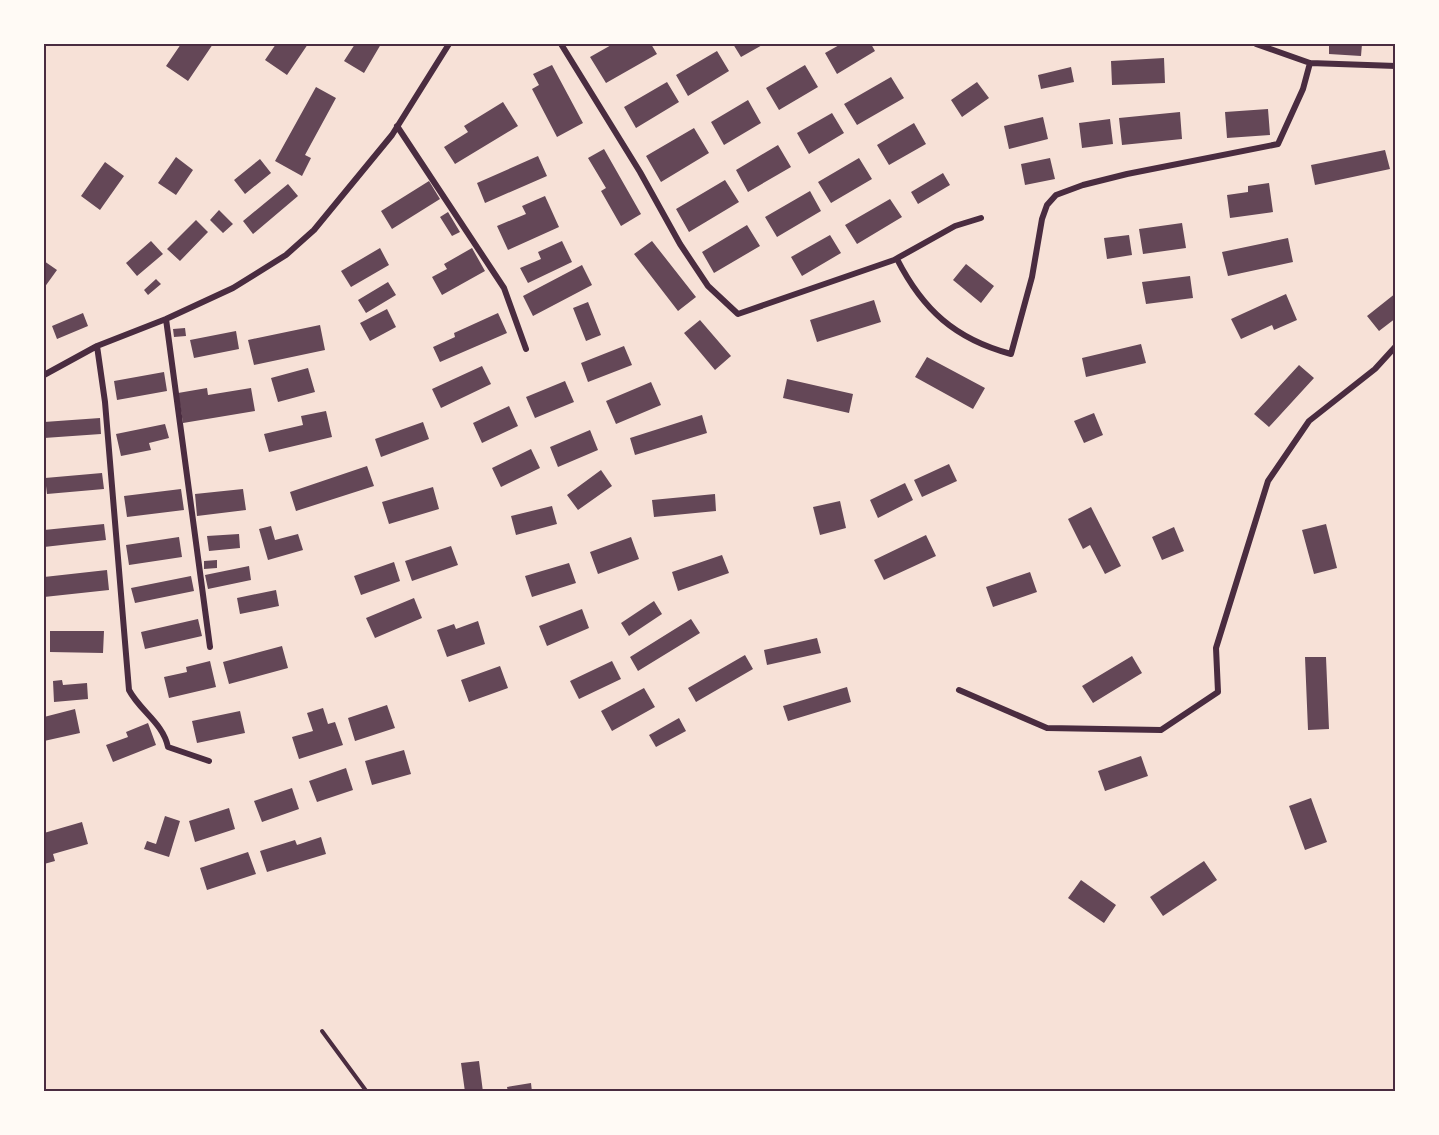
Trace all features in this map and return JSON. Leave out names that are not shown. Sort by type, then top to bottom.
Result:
[{"type":"street","points":[[44,375],[97,346],[166,320],[232,288],[286,255],[314,230],[397,126],[449,44]]},
{"type":"street","points":[[561,44],[640,172],[680,244],[708,285],[738,314],[897,259],[955,226],[981,218]]},
{"type":"street","points":[[1256,44],[1310,63],[1395,66]]},
{"type":"street","points":[[897,259],[911,287],[930,311],[984,347],[1011,354],[1029,288],[1042,219],[1047,206],[1056,195],[1083,185],[1127,174],[1278,144],[1303,89],[1310,63]]},
{"type":"street","points":[[397,126],[504,288],[526,350]]},
{"type":"street","points":[[166,320],[210,647]]},
{"type":"street","points":[[97,346],[105,402],[129,690],[136,704],[166,734],[168,747],[209,761]]},
{"type":"street","points":[[959,690],[1047,728],[1161,730],[1218,692],[1216,648],[1268,481],[1309,421],[1375,369],[1395,346]]},
{"type":"path","points":[[322,1031],[367,1092]]},
{"type":"building","points":[[181,44],[213,44],[188,81],[166,66]]},
{"type":"building","points":[[276,44],[308,44],[287,75],[265,60]]},
{"type":"building","points":[[355,44],[381,44],[364,73],[344,61]]},
{"type":"building","points":[[613,44],[651,44],[657,54],[606,83],[590,57]]},
{"type":"building","points":[[733,44],[764,44],[741,57]]},
{"type":"building","points":[[841,44],[871,44],[875,51],[837,74],[825,53]]},
{"type":"building","points":[[1329,44],[1362,44],[1361,56],[1329,54]]},
{"type":"building","points":[[717,51],[729,71],[688,96],[676,75]]},
{"type":"building","points":[[1164,58],[1165,83],[1112,85],[1111,61]]},
{"type":"building","points":[[552,65],[583,123],[557,137],[532,89],[539,85],[533,74]]},
{"type":"building","points":[[805,65],[818,87],[779,110],[766,88]]},
{"type":"building","points":[[1071,67],[1074,82],[1041,89],[1038,75]]},
{"type":"building","points":[[891,77],[904,98],[857,125],[844,104]]},
{"type":"building","points":[[667,82],[679,102],[636,128],[624,107]]},
{"type":"building","points":[[977,82],[989,98],[962,117],[951,100]]},
{"type":"building","points":[[316,87],[336,98],[305,155],[311,158],[302,176],[275,161]]},
{"type":"building","points":[[748,100],[761,123],[724,145],[711,122]]},
{"type":"building","points":[[503,102],[518,126],[455,164],[444,147],[468,132],[464,126]]},
{"type":"building","points":[[1268,109],[1270,135],[1227,138],[1225,112]]},
{"type":"building","points":[[1180,112],[1182,139],[1122,145],[1119,118]]},
{"type":"building","points":[[832,113],[844,133],[809,154],[797,133]]},
{"type":"building","points":[[1043,117],[1048,139],[1009,149],[1004,126]]},
{"type":"building","points":[[1110,119],[1113,144],[1082,148],[1079,123]]},
{"type":"building","points":[[914,123],[926,144],[889,165],[877,145]]},
{"type":"building","points":[[694,128],[709,153],[661,182],[646,156]]},
{"type":"building","points":[[778,145],[791,167],[748,192],[736,170]]},
{"type":"building","points":[[604,149],[641,214],[621,226],[601,191],[606,188],[588,158]]},
{"type":"building","points":[[1385,150],[1390,169],[1315,185],[1311,165]]},
{"type":"building","points":[[538,156],[547,176],[485,203],[477,183]]},
{"type":"building","points":[[176,157],[193,170],[176,195],[158,183]]},
{"type":"building","points":[[859,158],[872,179],[831,203],[818,182]]},
{"type":"building","points":[[1050,158],[1055,179],[1025,185],[1021,164]]},
{"type":"building","points":[[260,159],[271,173],[245,194],[234,180]]},
{"type":"building","points":[[105,162],[124,176],[100,210],[81,196]]},
{"type":"building","points":[[943,173],[950,185],[918,204],[911,192]]},
{"type":"building","points":[[725,180],[739,202],[689,232],[676,209]]},
{"type":"building","points":[[429,181],[440,199],[392,229],[381,211]]},
{"type":"building","points":[[1269,183],[1273,212],[1230,218],[1227,195],[1248,192],[1248,186]]},
{"type":"building","points":[[288,184],[298,196],[253,234],[243,221]]},
{"type":"building","points":[[810,191],[821,211],[777,237],[765,217]]},
{"type":"building","points":[[545,196],[559,227],[508,250],[497,226],[526,214],[522,206]]},
{"type":"building","points":[[890,199],[902,217],[857,244],[845,225]]},
{"type":"building","points":[[219,210],[233,224],[223,233],[210,220]]},
{"type":"building","points":[[448,212],[460,232],[452,236],[440,217]]},
{"type":"building","points":[[196,220],[208,232],[180,261],[167,249]]},
{"type":"building","points":[[1182,223],[1186,248],[1143,254],[1139,229]]},
{"type":"building","points":[[747,225],[760,246],[714,273],[702,252]]},
{"type":"building","points":[[830,235],[841,253],[802,276],[791,257]]},
{"type":"building","points":[[1129,235],[1132,255],[1107,259],[1104,238]]},
{"type":"building","points":[[1288,238],[1293,262],[1228,276],[1222,252]]},
{"type":"building","points":[[151,241],[163,254],[137,276],[126,263]]},
{"type":"building","points":[[562,241],[572,262],[528,283],[520,268],[541,259],[538,252]]},
{"type":"building","points":[[652,241],[696,297],[678,311],[634,254]]},
{"type":"building","points":[[380,248],[389,265],[351,287],[341,271]]},
{"type":"building","points":[[472,248],[485,271],[442,295],[432,277],[447,269],[444,264]]},
{"type":"building","points":[[44,261],[57,270],[44,288]]},
{"type":"building","points":[[966,264],[994,286],[981,303],[953,280]]},
{"type":"building","points":[[582,265],[592,285],[533,316],[523,296]]},
{"type":"building","points":[[1190,276],[1193,298],[1146,304],[1142,282]]},
{"type":"building","points":[[156,279],[161,284],[148,295],[144,290]]},
{"type":"building","points":[[388,282],[396,295],[366,313],[358,300]]},
{"type":"building","points":[[1396,293],[1396,318],[1379,331],[1367,316]]},
{"type":"building","points":[[1286,294],[1297,320],[1274,330],[1272,325],[1241,339],[1231,319]]},
{"type":"building","points":[[874,300],[881,322],[817,342],[810,320]]},
{"type":"building","points":[[588,302],[601,335],[586,341],[573,308]]},
{"type":"building","points":[[387,309],[396,327],[370,341],[360,323]]},
{"type":"building","points":[[83,313],[88,326],[57,339],[52,326]]},
{"type":"building","points":[[498,313],[507,333],[440,362],[433,347],[455,337],[454,333]]},
{"type":"building","points":[[700,320],[731,356],[715,370],[684,333]]},
{"type":"building","points":[[320,325],[325,350],[254,365],[248,340]]},
{"type":"building","points":[[185,328],[186,336],[174,337],[173,329]]},
{"type":"building","points":[[236,331],[239,349],[194,358],[190,340]]},
{"type":"building","points":[[1141,344],[1146,363],[1086,377],[1082,358]]},
{"type":"building","points":[[624,346],[632,365],[588,382],[581,363]]},
{"type":"building","points":[[927,357],[985,388],[973,409],[915,377]]},
{"type":"building","points":[[1299,365],[1314,378],[1269,427],[1254,414]]},
{"type":"building","points":[[482,366],[491,384],[441,408],[432,389]]},
{"type":"building","points":[[308,368],[315,392],[278,402],[271,378]]},
{"type":"building","points":[[164,372],[167,391],[117,400],[114,381]]},
{"type":"building","points":[[787,379],[853,394],[849,413],[783,398]]},
{"type":"building","points":[[565,381],[574,402],[535,418],[526,397]]},
{"type":"building","points":[[651,382],[661,405],[616,424],[606,401]]},
{"type":"building","points":[[207,388],[208,395],[251,388],[255,411],[183,423],[178,393]]},
{"type":"building","points":[[509,406],[518,426],[482,443],[473,423]]},
{"type":"building","points":[[326,411],[332,437],[269,452],[264,434],[303,425],[301,416]]},
{"type":"building","points":[[1094,413],[1103,435],[1084,443],[1074,421]]},
{"type":"building","points":[[702,415],[707,433],[635,455],[630,438]]},
{"type":"building","points":[[100,418],[101,434],[44,438],[44,422]]},
{"type":"building","points":[[423,422],[429,439],[381,457],[375,439]]},
{"type":"building","points":[[165,424],[169,438],[149,443],[151,450],[121,456],[116,434]]},
{"type":"building","points":[[590,430],[598,450],[558,467],[550,447]]},
{"type":"building","points":[[531,449],[540,468],[501,487],[492,468]]},
{"type":"building","points":[[949,464],[957,481],[922,497],[914,480]]},
{"type":"building","points":[[367,466],[374,486],[296,511],[290,492]]},
{"type":"building","points":[[601,470],[612,486],[578,510],[567,495]]},
{"type":"building","points":[[102,473],[104,489],[47,494],[45,478]]},
{"type":"building","points":[[905,483],[913,500],[878,518],[870,500]]},
{"type":"building","points":[[433,487],[439,509],[389,524],[382,502]]},
{"type":"building","points":[[181,489],[184,510],[127,517],[124,496]]},
{"type":"building","points":[[243,489],[246,510],[197,516],[195,494]]},
{"type":"building","points":[[715,494],[716,511],[654,517],[652,500]]},
{"type":"building","points":[[840,501],[846,528],[820,535],[813,507]]},
{"type":"building","points":[[552,506],[557,524],[516,535],[511,516]]},
{"type":"building","points":[[1091,507],[1121,566],[1105,574],[1090,545],[1083,549],[1068,519]]},
{"type":"building","points":[[104,524],[106,540],[44,547],[44,530]]},
{"type":"building","points":[[1326,524],[1337,568],[1314,574],[1302,530]]},
{"type":"building","points":[[271,526],[275,540],[298,534],[303,550],[268,560],[259,529]]},
{"type":"building","points":[[1174,527],[1184,551],[1162,560],[1152,537]]},
{"type":"building","points":[[239,534],[240,548],[209,551],[207,536]]},
{"type":"building","points":[[926,535],[936,556],[884,580],[874,560]]},
{"type":"building","points":[[179,537],[182,557],[129,565],[126,545]]},
{"type":"building","points":[[631,537],[639,559],[598,574],[590,552]]},
{"type":"building","points":[[451,546],[458,565],[412,581],[405,561]]},
{"type":"building","points":[[722,555],[729,573],[678,591],[672,572]]},
{"type":"building","points":[[217,560],[217,568],[204,569],[204,561]]},
{"type":"building","points":[[394,562],[400,581],[361,595],[354,576]]},
{"type":"building","points":[[569,563],[576,583],[532,597],[525,576]]},
{"type":"building","points":[[249,566],[251,580],[208,589],[205,575]]},
{"type":"building","points":[[107,570],[109,590],[44,597],[44,577]]},
{"type":"building","points":[[1030,572],[1037,592],[993,607],[986,587]]},
{"type":"building","points":[[191,576],[194,591],[135,603],[131,588]]},
{"type":"building","points":[[276,590],[279,606],[240,614],[237,598]]},
{"type":"building","points":[[414,598],[422,618],[375,638],[366,618]]},
{"type":"building","points":[[654,601],[662,614],[629,636],[621,623]]},
{"type":"building","points":[[582,609],[589,628],[547,646],[539,626]]},
{"type":"building","points":[[198,619],[202,636],[145,649],[141,632]]},
{"type":"building","points":[[691,619],[700,633],[638,671],[630,657]]},
{"type":"building","points":[[478,621],[485,644],[447,657],[437,630],[454,624],[456,629]]},
{"type":"building","points":[[50,631],[104,631],[103,653],[50,652]]},
{"type":"building","points":[[817,638],[821,653],[767,665],[764,650]]},
{"type":"building","points":[[282,646],[288,668],[229,684],[223,662]]},
{"type":"building","points":[[745,655],[753,669],[696,702],[688,688]]},
{"type":"building","points":[[1132,656],[1142,673],[1093,703],[1082,686]]},
{"type":"building","points":[[1305,657],[1326,657],[1329,729],[1308,730]]},
{"type":"building","points":[[210,661],[216,687],[169,698],[164,677],[187,672],[186,667]]},
{"type":"building","points":[[612,661],[621,679],[579,699],[570,681]]},
{"type":"building","points":[[500,666],[508,688],[469,702],[461,680]]},
{"type":"building","points":[[62,680],[63,685],[87,683],[88,699],[54,702],[53,681]]},
{"type":"building","points":[[847,687],[851,702],[788,721],[783,706]]},
{"type":"building","points":[[644,688],[655,707],[612,731],[601,711]]},
{"type":"building","points":[[387,705],[395,728],[355,741],[348,718]]},
{"type":"building","points":[[323,708],[328,724],[335,722],[343,745],[299,759],[292,737],[313,731],[307,713]]},
{"type":"building","points":[[75,709],[80,733],[44,741],[44,717]]},
{"type":"building","points":[[240,711],[245,733],[197,743],[192,721]]},
{"type":"building","points":[[679,718],[686,731],[656,747],[649,735]]},
{"type":"building","points":[[148,723],[156,745],[113,762],[106,745],[128,737],[126,732]]},
{"type":"building","points":[[404,750],[411,774],[372,785],[365,761]]},
{"type":"building","points":[[1141,756],[1148,776],[1105,791],[1098,771]]},
{"type":"building","points":[[346,768],[353,790],[317,802],[309,781]]},
{"type":"building","points":[[292,788],[299,809],[262,822],[254,801]]},
{"type":"building","points":[[1311,798],[1327,842],[1305,850],[1289,806]]},
{"type":"building","points":[[229,808],[235,829],[195,842],[189,821]]},
{"type":"building","points":[[165,816],[180,821],[169,857],[144,849],[147,841],[156,844]]},
{"type":"building","points":[[82,822],[88,844],[53,854],[55,861],[44,864],[44,833]]},
{"type":"building","points":[[321,837],[326,854],[267,872],[260,851],[295,840],[297,845]]},
{"type":"building","points":[[248,852],[256,874],[207,890],[200,868]]},
{"type":"building","points":[[1204,861],[1217,880],[1163,916],[1150,897]]},
{"type":"building","points":[[1081,880],[1116,905],[1104,923],[1068,898]]},
{"type":"building","points":[[479,1061],[483,1092],[465,1092],[461,1063]]},
{"type":"building","points":[[531,1083],[532,1092],[508,1092],[507,1087]]}]
